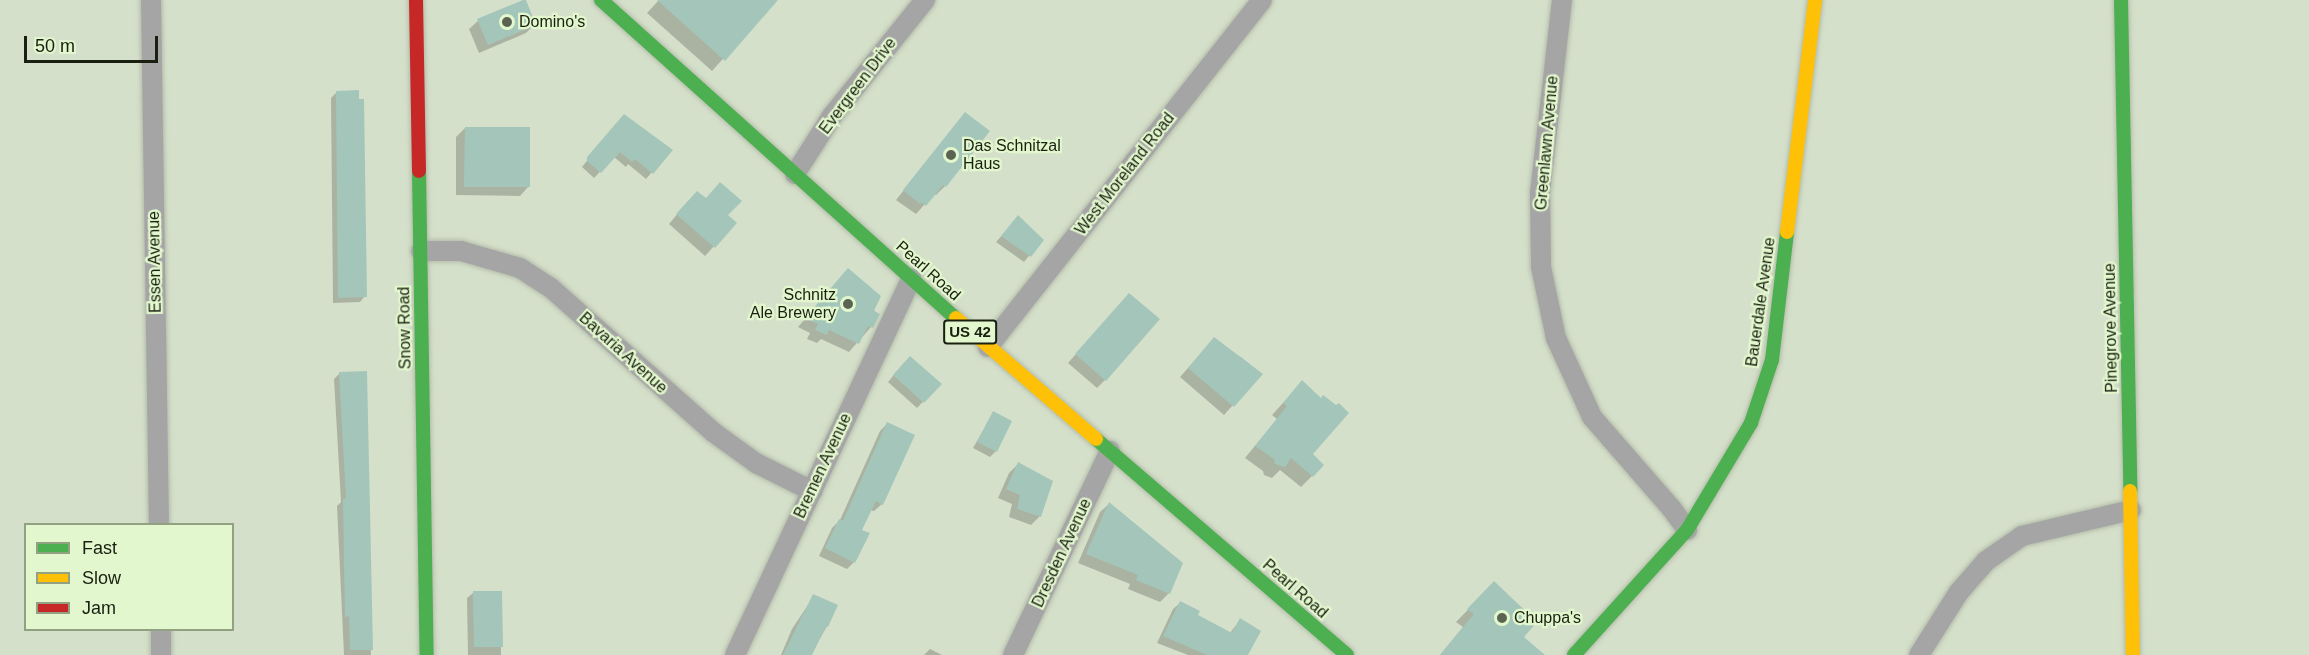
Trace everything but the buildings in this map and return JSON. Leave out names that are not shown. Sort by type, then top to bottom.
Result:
[{"type":"main road","name":"Snow Road","points":[[416,0],[427,655]]},
{"type":"main road","name":"Pearl Road","points":[[601,0],[988,347],[1347,655]]},
{"type":"main road","name":"Bauerdale Avenue","points":[[1574,655],[1687,530],[1751,423],[1772,360],[1815,0]]},
{"type":"main road","name":"Pinegrove Avenue","points":[[2121,0],[2133,655]]},
{"type":"street","name":"Essen Avenue","points":[[151,0],[159,523]]},
{"type":"street","name":"Evergreen Drive","points":[[795,174],[832,116],[925,0]]},
{"type":"street","name":"West Moreland Road","points":[[988,347],[1262,0]]},
{"type":"street","name":"Greenlawn Avenue","points":[[1562,0],[1540,192],[1541,267],[1556,338],[1592,417],[1672,509],[1687,530]]},
{"type":"street","name":"Bavaria Avenue","points":[[421,251],[461,251],[520,268],[551,288],[713,432],[756,463],[812,491]]},
{"type":"street","name":"Bremen Avenue","points":[[735,655],[912,278]]},
{"type":"street","name":"Dresden Avenue","points":[[1013,655],[1110,451]]},
{"type":"street","points":[[1919,655],[1959,592],[1986,561],[2022,536],[2131,510]]},
{"type":"street","points":[[161,631],[161,655]]},
{"type":"traffic: fast","points":[[601,0],[956,318]]},
{"type":"traffic: fast","points":[[2121,0],[2130,491]]},
{"type":"traffic: fast","points":[[419,171],[427,655]]},
{"type":"traffic: fast","points":[[1574,655],[1687,530],[1751,423],[1772,360],[1787,232]]},
{"type":"traffic: fast","points":[[1096,439],[1347,655]]},
{"type":"traffic: slow","points":[[1787,232],[1815,0]]},
{"type":"traffic: slow","points":[[956,318],[1096,439]]},
{"type":"traffic: slow","points":[[2130,491],[2133,655]]},
{"type":"traffic: jam","points":[[416,0],[419,171]]},
{"type":"place","name":"Domino's","points":[[507,22]]},
{"type":"place","name":"Das Schnitzal Haus","points":[[951,155]]},
{"type":"place","name":"Schnitz Ale Brewery","points":[[848,304]]},
{"type":"place","name":"Chuppa's","points":[[1502,618]]}]
